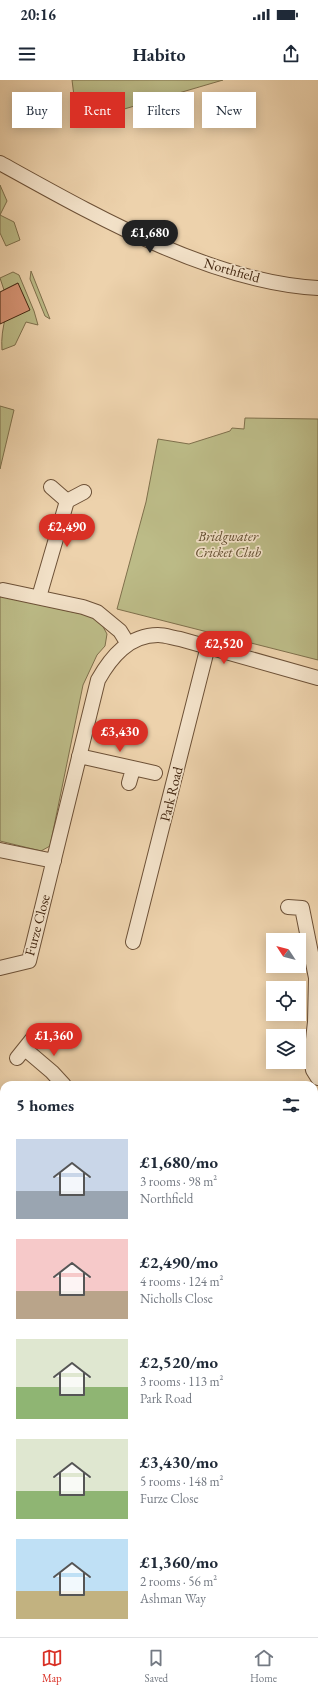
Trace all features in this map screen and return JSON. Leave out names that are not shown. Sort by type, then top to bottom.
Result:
[{"type":"street","name":"Northfield","points":[[0,163],[121,227],[214,266],[274,282],[318,288]]},
{"type":"street","points":[[50,487],[67,501]]},
{"type":"street","points":[[39,597],[67,501],[84,492]]},
{"type":"street","points":[[3,590],[83,607],[98,612],[120,631],[128,644],[144,637],[158,635],[208,646],[318,678]]},
{"type":"street","name":"Furze Close","points":[[0,968],[29,961],[98,680],[107,664],[117,652],[128,644]]},
{"type":"street","name":"Park Road","points":[[133,942],[208,646]]},
{"type":"street","points":[[79,756],[131,776],[155,773]]},
{"type":"street","points":[[0,850],[54,860]]},
{"type":"street","points":[[288,907],[302,908],[316,978],[315,1022],[311,1057],[313,1070],[318,1078]]},
{"type":"street","points":[[25,1048],[60,1081]]},
{"type":"green space","points":[[72,80],[223,80],[182,92],[133,92],[133,106],[125,109],[125,92],[74,92]]},
{"type":"green space","points":[[0,185],[7,201],[0,215]]},
{"type":"green space","points":[[0,215],[14,222],[20,240],[6,246],[0,233]]},
{"type":"green space","points":[[31,271],[50,319],[45,316],[30,279]]},
{"type":"green space","points":[[13,272],[19,275],[34,311],[38,325],[26,322],[15,345],[2,350],[2,333],[4,324],[11,299],[18,283],[4,290],[0,278]]},
{"type":"green space","points":[[0,406],[14,410],[0,469]]},
{"type":"green space","name":"Bridgwater Cricket Club","points":[[245,418],[318,419],[318,660],[117,609],[146,502],[158,439],[189,444],[230,431],[232,428],[244,429]]},
{"type":"green space","points":[[0,596],[91,616],[101,623],[107,634],[105,646],[97,655],[83,685],[50,846],[41,851],[0,841]]},
{"type":"building","points":[[18,283],[30,310],[0,324],[0,292]]}]
